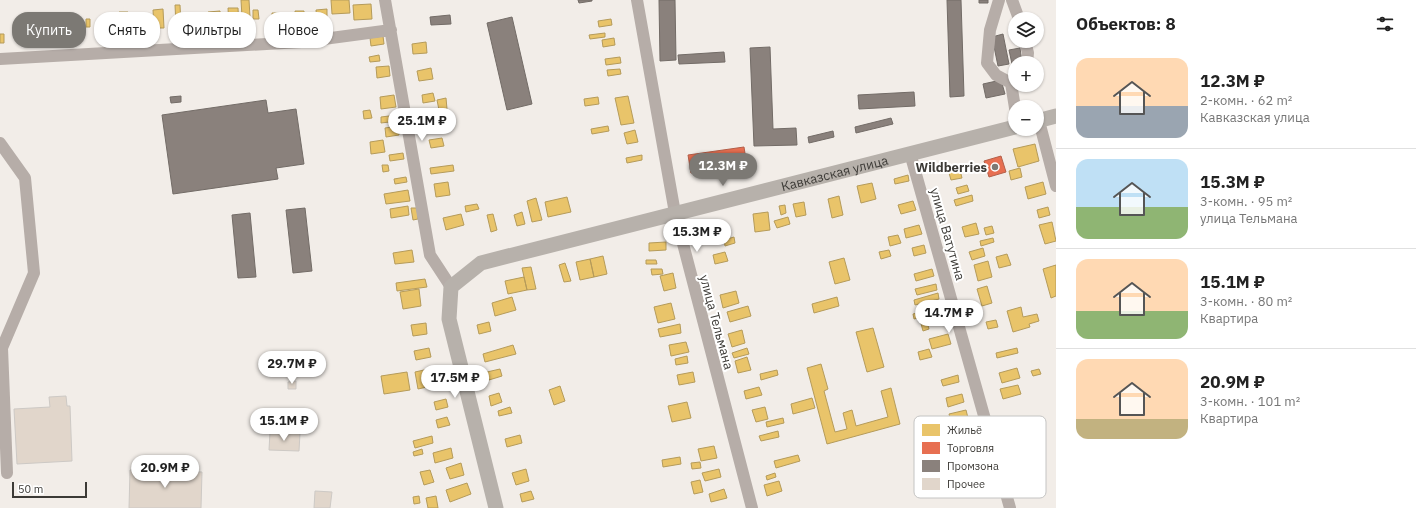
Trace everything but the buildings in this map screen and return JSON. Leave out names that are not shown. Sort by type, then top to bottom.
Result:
[{"type":"main road","points":[[1044,119],[1056,116]]},
{"type":"main road","name":"Кавказская улица","points":[[451,287],[480,263],[1008,129]]},
{"type":"main road","points":[[451,287],[449,319],[496,508]]},
{"type":"street","points":[[386,0],[430,255],[451,287]]},
{"type":"street","name":"улица Тельмана","points":[[638,0],[675,213],[752,508]]},
{"type":"street","points":[[999,0],[990,30],[987,63],[996,75],[1008,80]]},
{"type":"street","points":[[1012,0],[1016,12]]},
{"type":"street","points":[[0,59],[301,42],[391,30]]},
{"type":"street","points":[[1042,136],[1056,186]]},
{"type":"street","points":[[0,143],[25,178],[34,273],[2,348],[7,473]]},
{"type":"street","name":"улица Ватутина","points":[[910,153],[984,416]]},
{"type":"street","name":"улица Ватутина","points":[[1007,498],[1010,508]]},
{"type":"place","name":"Wildberries","points":[[995,167]]}]
